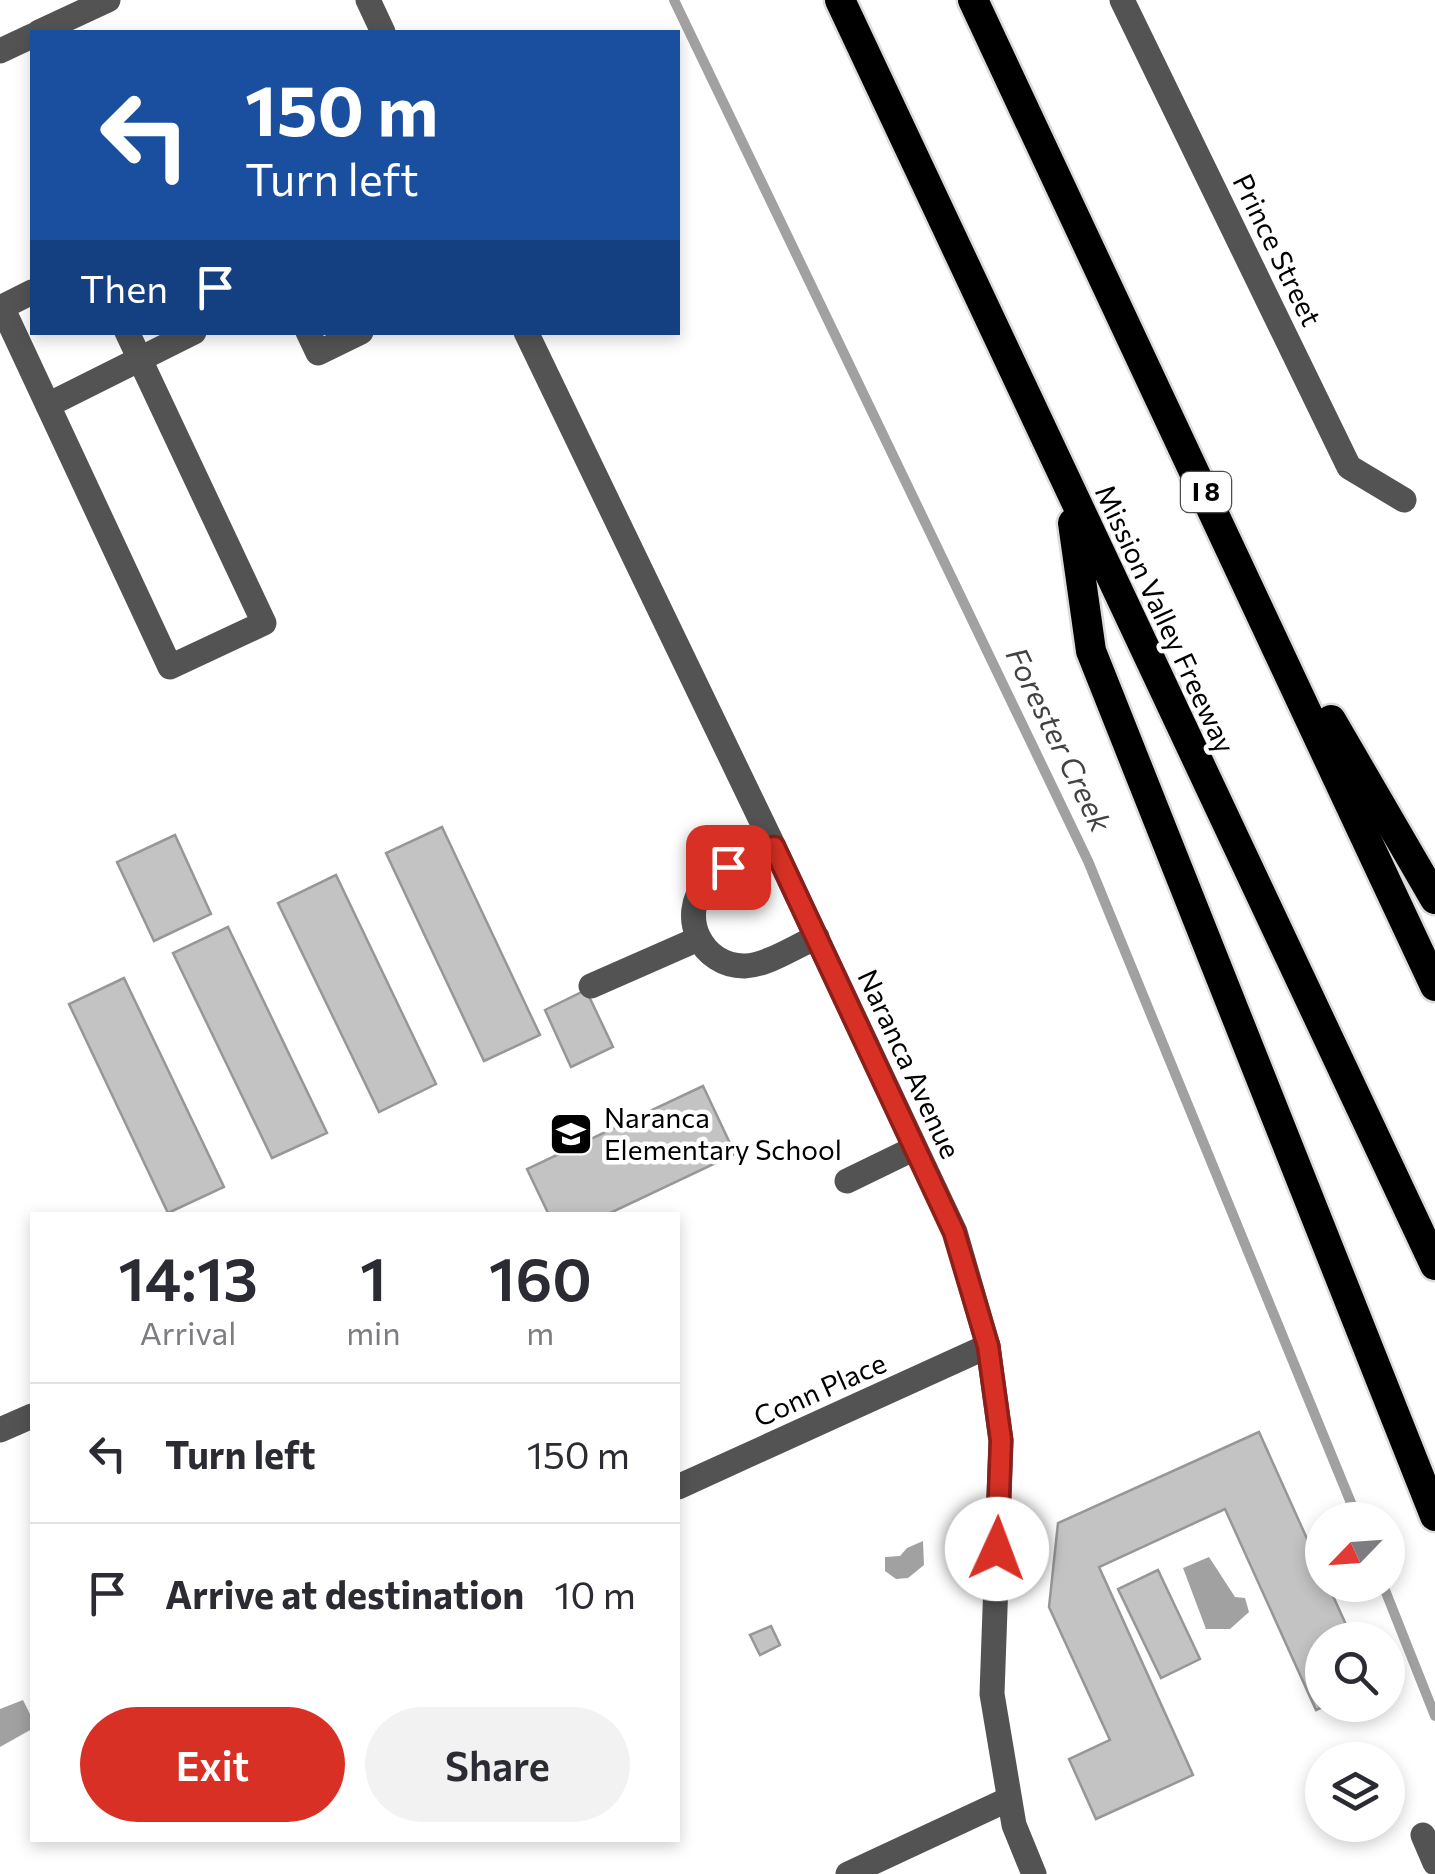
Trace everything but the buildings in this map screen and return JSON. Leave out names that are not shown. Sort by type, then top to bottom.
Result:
[{"type":"highway","name":"Mission Valley Freeway","points":[[840,0],[1435,1265]]},
{"type":"highway","name":"I 8","points":[[973,0],[1435,986]]},
{"type":"highway","points":[[1068,490],[1091,652],[1435,1516]]},
{"type":"highway","points":[[1236,558],[1435,899]]},
{"type":"street","points":[[44,30],[108,0]]},
{"type":"street","points":[[368,0],[382,30]]},
{"type":"street","name":"Prince Street","points":[[1122,0],[1349,467],[1404,500]]},
{"type":"street","points":[[0,51],[30,37]]},
{"type":"street","points":[[30,293],[2,307],[170,667],[264,623],[128,335]]},
{"type":"street","points":[[48,404],[188,335]]},
{"type":"street","points":[[309,335],[318,353],[355,335]]},
{"type":"street","name":"Naranca Avenue","points":[[527,335],[954,1232],[988,1346],[1001,1440],[992,1694],[1014,1824],[1034,1874]]},
{"type":"street","points":[[774,847],[728,867],[704,885],[693,910],[698,939],[714,958],[746,966],[817,937]]},
{"type":"street","points":[[591,986],[698,939]]},
{"type":"street","points":[[847,1181],[915,1148]]},
{"type":"street","name":"Conn Place","points":[[680,1486],[988,1346]]},
{"type":"street","points":[[0,1430],[30,1417]]},
{"type":"street","points":[[848,1874],[1009,1799]]},
{"type":"street","points":[[1423,1835],[1435,1864]]},
{"type":"shaded area","points":[[923,1541],[924,1565],[908,1578],[896,1579],[885,1571],[885,1557],[900,1556]]},
{"type":"shaded area","points":[[1209,1557],[1235,1597],[1245,1598],[1249,1612],[1230,1629],[1206,1629],[1183,1568]]},
{"type":"shaded area","points":[[23,1700],[30,1714],[30,1730],[0,1747],[0,1709]]},
{"type":"waterway","name":"Forester Creek","points":[[674,0],[1088,861],[1351,1502]]},
{"type":"waterway","name":"Forester Creek","points":[[1390,1602],[1435,1716]]},
{"type":"place","name":"Naranca Elementary School","points":[[571,1134]]},
{"type":"route","points":[[728,867],[774,847],[954,1232],[988,1346],[1001,1440],[997,1549]]}]
